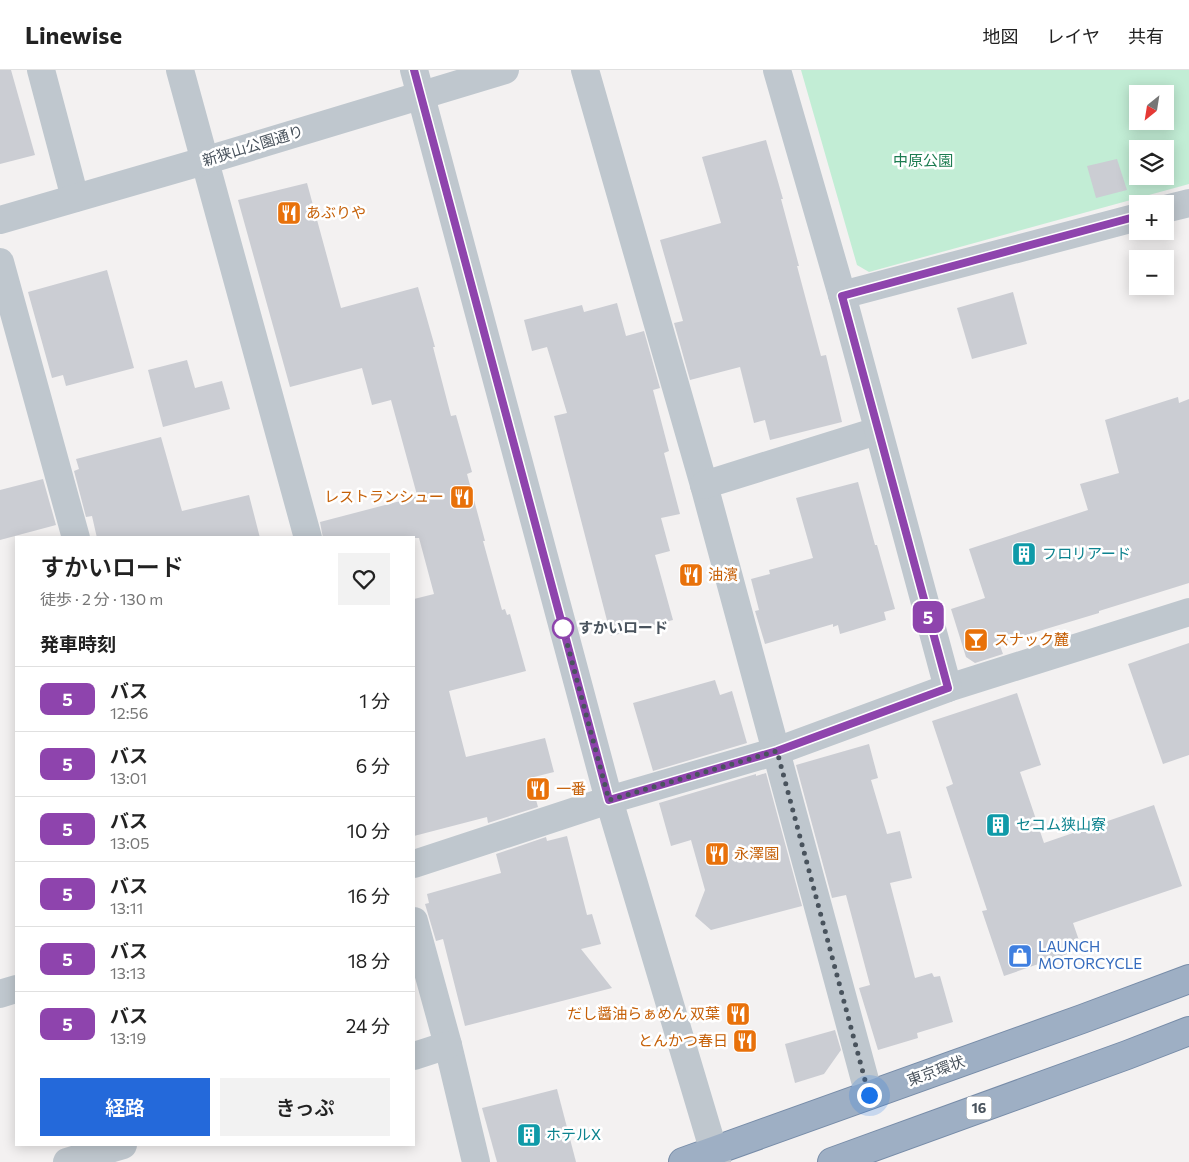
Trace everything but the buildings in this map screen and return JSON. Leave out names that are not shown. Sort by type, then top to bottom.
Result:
[{"type":"highway","name":"東京環状","points":[[683,1162],[715,1156],[869,1095],[1082,1020],[1189,979]]},
{"type":"highway","name":"16","points":[[832,1162],[866,1156],[1189,1031]]},
{"type":"street","points":[[41,70],[75,198]]},
{"type":"street","points":[[180,70],[307,536]]},
{"type":"street","name":"新狭山公園通り","points":[[0,220],[204,161],[417,83],[505,70]]},
{"type":"street","points":[[585,70],[704,485],[869,1095]]},
{"type":"street","points":[[777,70],[842,296],[948,688]]},
{"type":"street","points":[[417,83],[609,800],[715,1156]]},
{"type":"street","points":[[1174,207],[1189,203]]},
{"type":"street","points":[[842,296],[1129,218]]},
{"type":"street","points":[[0,262],[75,536]]},
{"type":"street","points":[[704,485],[877,431]]},
{"type":"street","points":[[415,864],[609,800],[777,751],[948,688],[1189,612]]},
{"type":"street","points":[[415,925],[448,1045],[476,1162]]},
{"type":"street","points":[[0,994],[15,989]]},
{"type":"street","points":[[415,1056],[448,1045]]},
{"type":"street","points":[[67,1162],[120,1146]]},
{"type":"green space","name":"中原公園","points":[[801,70],[1189,70],[1189,184],[1149,195],[1129,195],[1129,200],[869,272],[857,265]]},
{"type":"bus line","name":"5","points":[[414,70],[609,800],[777,751],[948,688],[842,296],[1129,218]]},
{"type":"place","name":"あぶりや","points":[[289,213]]},
{"type":"place","name":"レストランシュー","points":[[462,497]]},
{"type":"place","name":"フロリアード","points":[[1024,554]]},
{"type":"place","name":"油濱","points":[[691,575]]},
{"type":"place","name":"すかいロード","points":[[563,628]]},
{"type":"place","name":"スナック麓","points":[[976,640]]},
{"type":"place","name":"一番","points":[[538,789]]},
{"type":"place","name":"セコム狭山寮","points":[[998,825]]},
{"type":"place","name":"永澤園","points":[[717,854]]},
{"type":"place","name":"LAUNCH MOTORCYCLE","points":[[1020,956]]},
{"type":"place","name":"だし醤油らぁめん 双葉","points":[[738,1014]]},
{"type":"place","name":"とんかつ春日","points":[[745,1041]]},
{"type":"place","name":"ホテルX","points":[[529,1135]]},
{"type":"route","points":[[563,628],[609,800],[777,751],[869,1095]]}]
